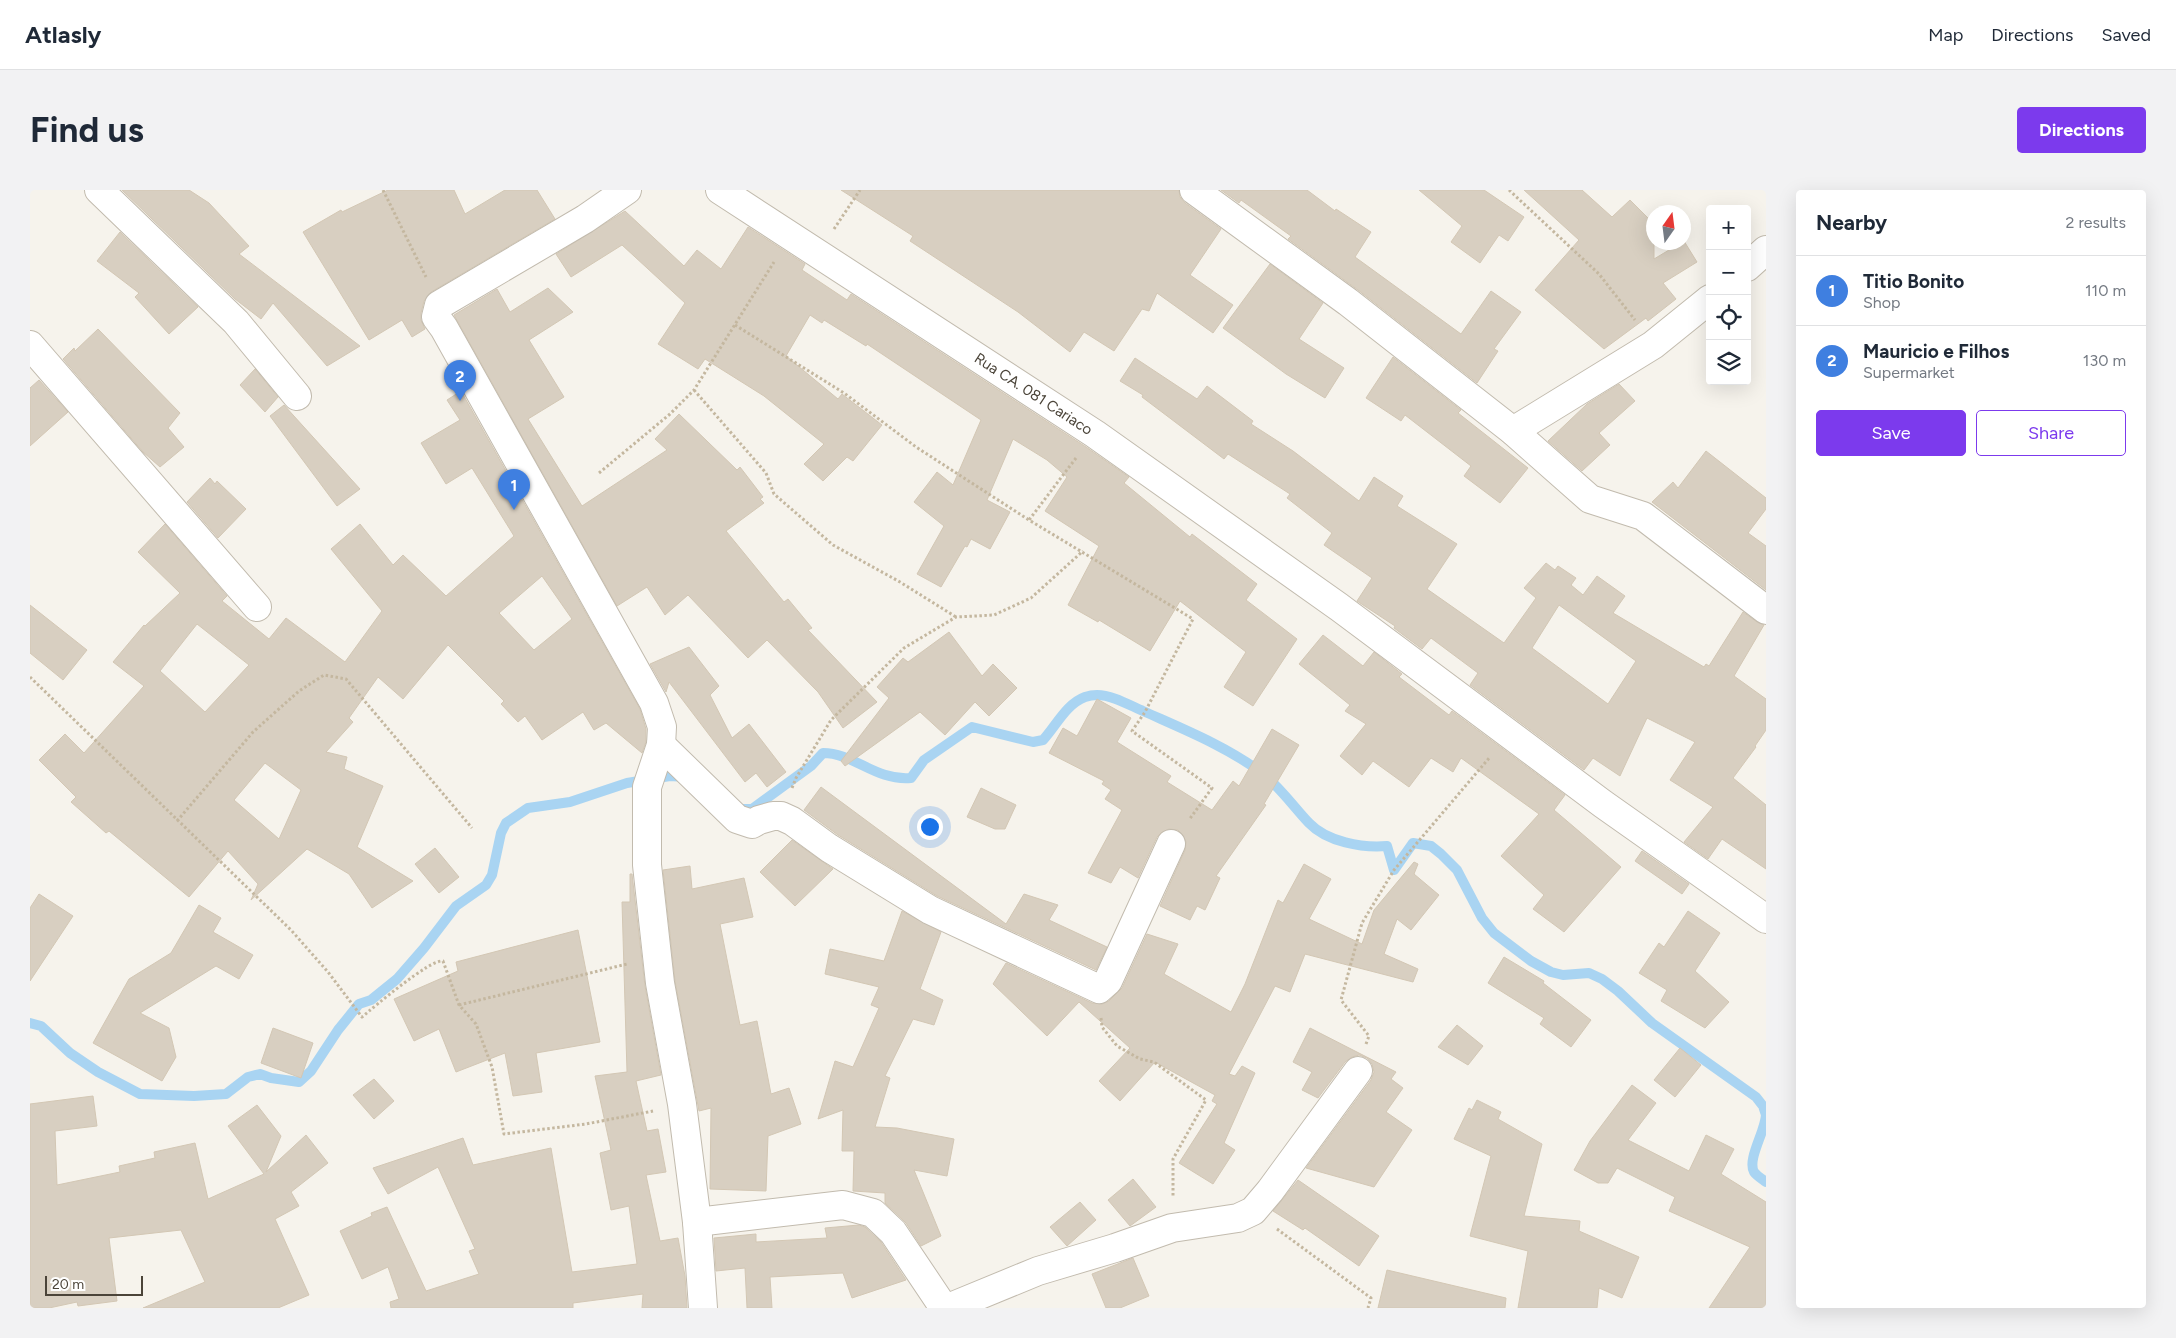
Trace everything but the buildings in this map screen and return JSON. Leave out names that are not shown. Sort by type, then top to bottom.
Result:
[{"type":"street","points":[[99,190],[236,322],[297,396]]},
{"type":"street","points":[[627,190],[585,219],[439,305],[436,317],[444,328],[654,702],[662,727],[661,745],[647,787],[647,865],[657,958],[682,1104],[697,1222],[703,1308]]},
{"type":"street","name":"Rua CA. 081 Cariaco","points":[[720,190],[1095,434],[1339,608],[1603,804],[1766,919]]},
{"type":"street","points":[[1194,190],[1348,302],[1513,432],[1590,499],[1643,516],[1766,610]]},
{"type":"street","points":[[1751,263],[1766,250]]},
{"type":"street","points":[[1513,432],[1653,345],[1706,302]]},
{"type":"street","points":[[30,345],[257,606]]},
{"type":"street","points":[[661,745],[737,820],[752,824],[773,816],[782,816],[930,910],[1099,989],[1108,980],[1171,844]]},
{"type":"street","points":[[948,1308],[1038,1271],[1115,1248],[1172,1228],[1238,1218],[1253,1211],[1270,1191],[1358,1070]]},
{"type":"street","points":[[697,1222],[843,1205],[873,1214],[893,1232],[944,1308]]},
{"type":"path","points":[[383,190],[439,305]]},
{"type":"path","points":[[817,253],[860,190]]},
{"type":"path","points":[[1509,190],[1599,274],[1653,345]]},
{"type":"path","points":[[599,473],[670,414],[694,390],[764,277],[793,238]]},
{"type":"path","points":[[735,325],[844,393],[916,447],[1029,520],[1084,551],[1194,619],[1145,712],[1132,731],[1212,788],[1171,844]]},
{"type":"path","points":[[694,390],[766,473],[774,494],[833,545],[900,582],[956,617]]},
{"type":"path","points":[[1029,520],[1095,434]]},
{"type":"path","points":[[782,816],[796,778],[831,720],[904,648],[956,617],[994,615],[1031,598],[1084,551]]},
{"type":"path","points":[[177,821],[253,732],[299,691],[324,675],[346,679],[472,828]]},
{"type":"path","points":[[30,677],[291,930],[328,972],[362,1017],[409,980],[440,960],[443,961],[459,1005],[476,1024],[492,1066],[504,1134],[586,1124],[682,1104]]},
{"type":"path","points":[[1358,1070],[1369,1036],[1341,1000],[1362,923],[1394,870],[1508,733]]},
{"type":"path","points":[[459,1005],[595,970],[657,958]]},
{"type":"path","points":[[1099,989],[1102,1027],[1117,1046],[1140,1059],[1154,1062],[1206,1100],[1173,1159],[1172,1228]]},
{"type":"path","points":[[1253,1211],[1371,1298],[1368,1308]]},
{"type":"waterway","points":[[742,809],[752,809],[811,766],[823,753],[845,757],[886,775],[898,778],[911,778],[924,760],[972,727],[1033,742],[1043,740],[1067,710],[1078,700],[1094,695],[1103,695],[1126,703],[1234,754],[1269,778],[1309,823],[1325,835],[1356,845],[1387,846],[1394,870],[1413,843],[1431,846],[1457,870],[1482,918],[1494,933],[1531,961],[1551,972],[1563,975],[1589,973],[1602,979],[1618,991],[1652,1023],[1756,1097],[1763,1106],[1766,1115]]},
{"type":"waterway","points":[[30,1023],[41,1026],[70,1053],[98,1072],[140,1094],[194,1096],[226,1094],[248,1077],[260,1074],[271,1078],[299,1082],[311,1071],[338,1030],[359,1004],[371,1000],[397,979],[424,948],[456,906],[486,885],[492,875],[501,833],[506,823],[528,808],[570,802],[627,783],[670,776],[686,777]]},
{"type":"waterway","points":[[1766,1115],[1754,1153],[1752,1167],[1754,1172],[1766,1182]]},
{"type":"place","name":"Mauricio e Filhos","points":[[460,401]]},
{"type":"place","name":"Titio Bonito","points":[[514,510]]}]
